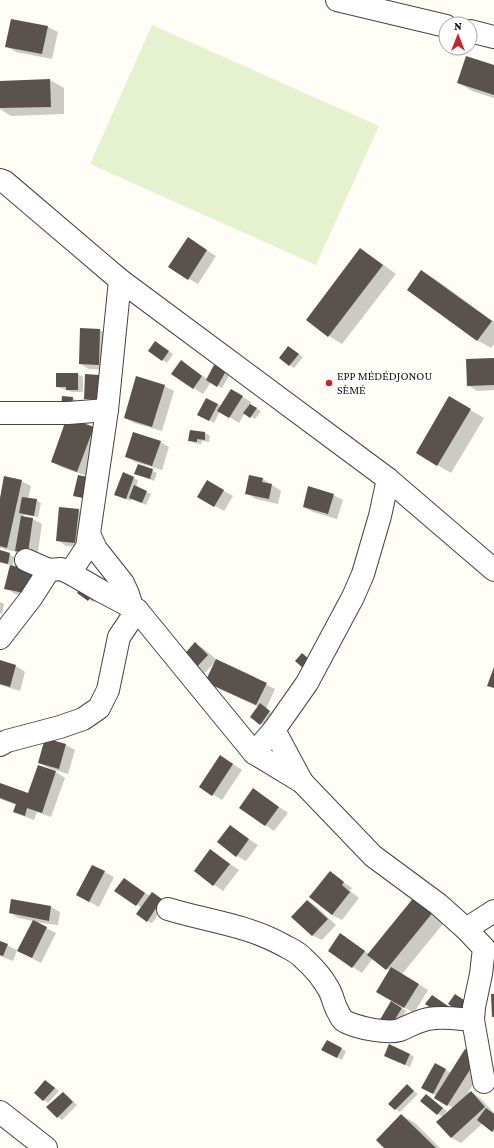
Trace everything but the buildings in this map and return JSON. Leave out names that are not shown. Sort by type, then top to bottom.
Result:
[{"type":"street","points":[[337,0],[438,24]]},
{"type":"street","points":[[478,33],[494,37]]},
{"type":"street","points":[[0,180],[5,182],[120,280],[388,479],[494,570]]},
{"type":"street","points":[[0,638],[31,598],[87,547],[107,410],[120,280]]},
{"type":"street","points":[[0,413],[68,413],[107,410]]},
{"type":"street","points":[[254,753],[274,730],[307,683],[353,597],[363,574],[380,516],[388,479]]},
{"type":"street","points":[[89,534],[96,549],[123,583],[135,608],[254,753],[302,782],[373,856],[438,904],[466,929],[489,943],[488,977],[474,1007],[473,1020],[484,1082]]},
{"type":"street","points":[[26,560],[59,571],[135,608]]},
{"type":"street","points":[[0,745],[6,741],[60,727],[83,719],[99,708],[108,690],[119,638],[135,608]]},
{"type":"street","points":[[274,730],[302,782]]},
{"type":"street","points":[[168,909],[234,925],[256,932],[272,938],[297,952],[329,989],[344,1022],[376,1030],[392,1031],[430,1018],[473,1020]]},
{"type":"street","points":[[466,929],[494,911]]},
{"type":"street","points":[[0,1112],[46,1148]]},
{"type":"green space","points":[[152,25],[379,126],[316,265],[90,164]]},
{"type":"place","name":"EPP MÉDÉDJONOU SÈMÉ","points":[[329,383]]}]
